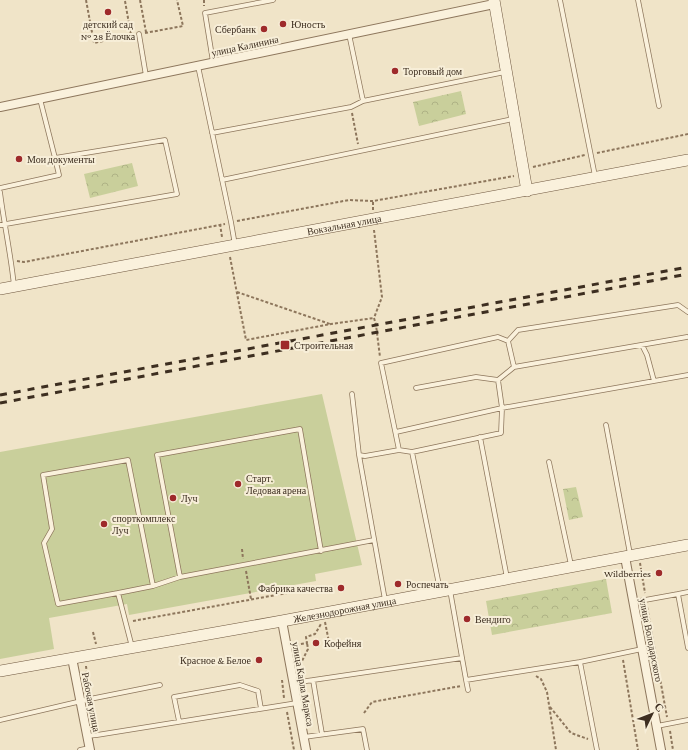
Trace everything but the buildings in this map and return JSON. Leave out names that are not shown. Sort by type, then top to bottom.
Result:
[{"type":"street","name":"улица Калинина","points":[[0,107],[214,63],[494,2]]},
{"type":"street","points":[[494,2],[526,190]]},
{"type":"street","name":"Вокзальная улица","points":[[0,289],[688,160]]},
{"type":"street","name":"Железнодорожная улица","points":[[0,671],[282,621],[688,545]]},
{"type":"street","name":"улица Володарского","points":[[628,557],[633,602],[661,750]]},
{"type":"street","name":"улица Карла Маркса","points":[[282,621],[306,750]]},
{"type":"street","name":"Рабочая улица","points":[[72,658],[89,749]]},
{"type":"lane","points":[[214,63],[205,13],[273,0]]},
{"type":"lane","points":[[560,0],[596,178]]},
{"type":"lane","points":[[638,0],[659,106]]},
{"type":"lane","points":[[139,34],[146,76]]},
{"type":"lane","points":[[349,34],[363,101]]},
{"type":"lane","points":[[198,66],[231,222],[229,246]]},
{"type":"lane","points":[[212,133],[351,107],[363,101],[506,72]]},
{"type":"lane","points":[[0,188],[59,175],[40,99]]},
{"type":"lane","points":[[222,180],[514,119]]},
{"type":"lane","points":[[2,225],[177,194],[166,140],[55,158]]},
{"type":"lane","points":[[0,192],[2,225],[12,260],[14,287]]},
{"type":"lane","points":[[508,341],[518,330],[678,305],[688,312]]},
{"type":"lane","points":[[399,450],[381,364],[498,337],[508,341]]},
{"type":"lane","points":[[416,388],[476,377],[498,380],[514,367],[688,337]]},
{"type":"lane","points":[[508,341],[514,367]]},
{"type":"lane","points":[[642,344],[647,355],[654,381]]},
{"type":"lane","points":[[396,432],[502,408],[688,375]]},
{"type":"lane","points":[[359,455],[365,456],[399,450],[412,452],[501,433],[502,408],[498,380]]},
{"type":"lane","points":[[352,394],[359,455],[385,602]]},
{"type":"lane","points":[[606,425],[628,557]]},
{"type":"lane","points":[[180,577],[157,456],[202,447],[300,429],[321,551]]},
{"type":"lane","points":[[480,437],[507,579]]},
{"type":"lane","points":[[412,452],[462,658],[468,690]]},
{"type":"lane","points":[[153,586],[128,460],[43,475],[52,528],[44,543],[58,604],[153,586],[180,577],[374,540]]},
{"type":"lane","points":[[549,462],[571,567]]},
{"type":"lane","points":[[633,602],[688,592]]},
{"type":"lane","points":[[118,593],[132,647]]},
{"type":"lane","points":[[678,594],[688,648]]},
{"type":"lane","points":[[466,683],[642,649]]},
{"type":"lane","points":[[293,683],[462,658]]},
{"type":"lane","points":[[580,662],[597,750]]},
{"type":"lane","points":[[313,680],[322,734]]},
{"type":"lane","points":[[0,720],[90,699],[160,685]]},
{"type":"lane","points":[[179,722],[174,697],[240,685],[258,691],[261,709]]},
{"type":"lane","points":[[87,736],[297,703]]},
{"type":"lane","points":[[657,726],[688,720]]},
{"type":"lane","points":[[303,737],[363,729],[367,750]]},
{"type":"lane","points":[[80,750],[89,749]]},
{"type":"path","points":[[86,0],[94,43],[182,26],[178,0]]},
{"type":"path","points":[[140,0],[146,33]]},
{"type":"path","points":[[125,1],[132,36]]},
{"type":"path","points":[[351,107],[360,151]]},
{"type":"path","points":[[12,260],[24,262],[350,200],[373,201],[520,175],[519,170],[688,134]]},
{"type":"path","points":[[373,201],[372,219],[382,297],[374,318],[381,364]]},
{"type":"path","points":[[220,224],[229,246],[226,255],[230,254],[246,340],[331,324],[374,318]]},
{"type":"path","points":[[237,292],[331,324]]},
{"type":"path","points":[[242,549],[251,599]]},
{"type":"path","points":[[646,561],[639,562],[673,750]]},
{"type":"path","points":[[126,622],[320,586]]},
{"type":"path","points":[[314,623],[332,620]]},
{"type":"path","points":[[300,665],[308,649],[306,636],[315,634],[323,622]]},
{"type":"path","points":[[323,622],[330,646]]},
{"type":"path","points":[[295,639],[296,645],[307,643]]},
{"type":"path","points":[[621,653],[638,750]]},
{"type":"path","points":[[299,659],[303,681]]},
{"type":"path","points":[[86,666],[90,699]]},
{"type":"path","points":[[528,670],[541,679],[547,692],[556,750]]},
{"type":"path","points":[[282,680],[285,705],[294,750]]},
{"type":"path","points":[[364,714],[372,702],[466,683]]},
{"type":"path","points":[[549,706],[571,733],[595,741]]},
{"type":"green space","points":[[461,91],[466,114],[419,126],[413,102]]},
{"type":"green space","points":[[132,163],[138,186],[90,198],[84,174]]},
{"type":"green space","name":"Луч","points":[[322,394],[362,565],[315,574],[316,581],[129,615],[127,604],[49,618],[54,649],[0,659],[0,452]]},
{"type":"green space","points":[[576,487],[583,517],[569,520],[563,489]]},
{"type":"green space","points":[[606,579],[612,613],[492,635],[486,601]]},
{"type":"railway","points":[[0,395],[688,267]]},
{"type":"railway","points":[[0,403],[688,274]]},
{"type":"place","name":"детский сад № 28 Ёлочка","points":[[108,12]]},
{"type":"place","name":"Юность","points":[[283,24]]},
{"type":"place","name":"Сбербанк","points":[[264,29]]},
{"type":"place","name":"Торговый дом","points":[[395,71]]},
{"type":"place","name":"Мои документы","points":[[19,159]]},
{"type":"place","name":"Строительная","points":[[285,345]]},
{"type":"place","name":"Старт. Ледовая арена","points":[[238,484]]},
{"type":"place","name":"Луч","points":[[173,498]]},
{"type":"place","name":"спорткомплекс Луч","points":[[104,524]]},
{"type":"place","name":"Wildberries","points":[[659,573]]},
{"type":"place","name":"Роспечать","points":[[398,584]]},
{"type":"place","name":"Фабрика качества","points":[[341,588]]},
{"type":"place","name":"Вендиго","points":[[467,619]]},
{"type":"place","name":"Кофейня","points":[[316,643]]},
{"type":"place","name":"Красное & Белое","points":[[259,660]]}]
